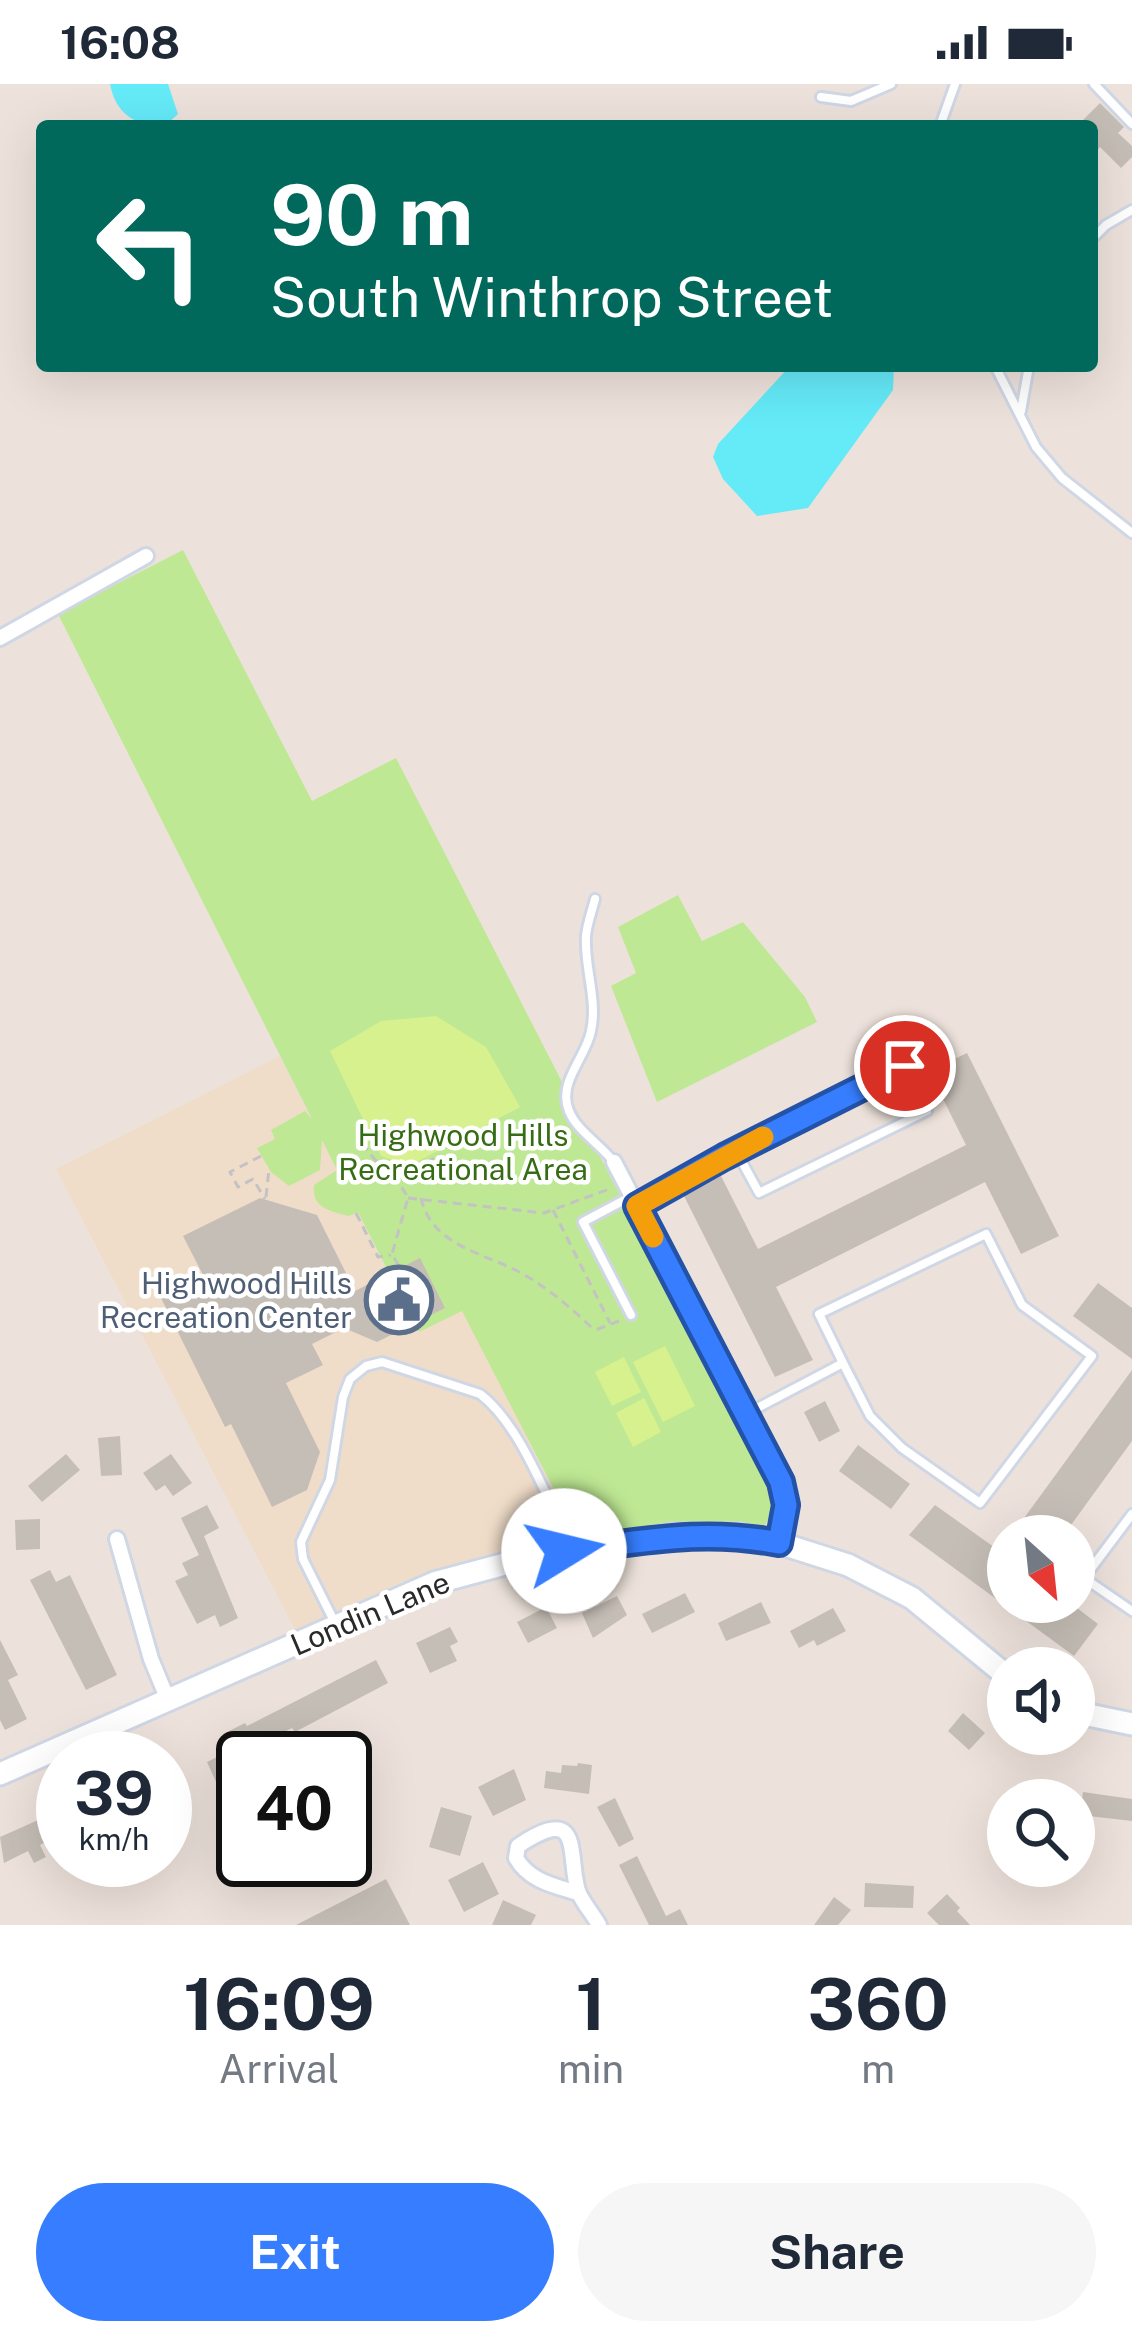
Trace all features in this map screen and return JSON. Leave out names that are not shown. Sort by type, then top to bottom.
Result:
[{"type":"street","points":[[0,638],[146,556]]},
{"type":"street","points":[[614,1162],[781,1482],[786,1505],[779,1543]]},
{"type":"street","name":"Londin Lane","points":[[0,1774],[434,1583],[497,1565],[673,1535],[740,1535],[848,1565],[895,1588],[987,1660]]},
{"type":"street","points":[[117,1539],[151,1659],[168,1700]]},
{"type":"street","points":[[1095,1716],[1132,1724]]},
{"type":"street","points":[[578,1893],[526,1872],[515,1856],[518,1846],[548,1830],[564,1834],[575,1853],[578,1893],[599,1925]]},
{"type":"lane","points":[[821,97],[850,101],[891,84]]},
{"type":"lane","points":[[942,120],[955,84]]},
{"type":"lane","points":[[1094,84],[1132,124]]},
{"type":"lane","points":[[1098,233],[1132,211]]},
{"type":"lane","points":[[998,372],[1036,447],[1062,478],[1132,533]]},
{"type":"lane","points":[[1020,413],[1028,372]]},
{"type":"lane","points":[[595,898],[586,934],[593,1024],[587,1049],[565,1093],[569,1112],[614,1162]]},
{"type":"lane","points":[[632,1316],[583,1222],[905,1066],[927,1111],[759,1193],[741,1160],[724,1157]]},
{"type":"lane","points":[[986,1234],[1022,1305],[1092,1356],[980,1503],[902,1448],[870,1416],[843,1363],[819,1315],[986,1234]]},
{"type":"lane","points":[[336,1626],[303,1559],[301,1542],[330,1480],[343,1397],[350,1379],[365,1366],[382,1362],[480,1394],[492,1403],[514,1434],[572,1550]]},
{"type":"lane","points":[[745,1414],[843,1363]]},
{"type":"lane","points":[[1132,1514],[1084,1578],[1132,1612]]},
{"type":"path","points":[[363,1142],[374,1164],[398,1177],[408,1198],[392,1254],[400,1268]]},
{"type":"path","points":[[398,1177],[440,1155]]},
{"type":"path","points":[[262,1156],[230,1172],[238,1187],[253,1179],[266,1199],[268,1169]]},
{"type":"path","points":[[408,1198],[521,1211],[553,1210],[631,1195]]},
{"type":"path","points":[[422,1198],[430,1221],[453,1242],[548,1289],[591,1327],[598,1329],[632,1316]]},
{"type":"path","points":[[553,1210],[611,1324]]},
{"type":"path","points":[[356,1213],[377,1257],[392,1254]]},
{"type":"shaded area","points":[[280,1056],[418,1332],[462,1310],[579,1538],[495,1552],[408,1579],[295,1630],[56,1169]]},
{"type":"green space","name":"Highwood Hills Recreational Area","points":[[183,550],[312,801],[396,758],[770,1488],[775,1508],[765,1525],[691,1524],[579,1538],[462,1311],[419,1332],[358,1212],[349,1216],[336,1212],[316,1199],[314,1185],[337,1170],[322,1140],[320,1170],[289,1186],[271,1172],[257,1148],[275,1139],[271,1130],[305,1111],[312,1119],[58,614]]},
{"type":"green space","points":[[678,895],[702,941],[743,922],[805,997],[817,1022],[657,1102],[611,986],[636,973],[618,927]]},
{"type":"green space","points":[[436,1016],[486,1047],[520,1107],[409,1166],[381,1156],[330,1051],[381,1021]]},
{"type":"green space","points":[[665,1346],[695,1406],[663,1422],[633,1362]]},
{"type":"green space","points":[[624,1357],[641,1392],[612,1406],[595,1372]]},
{"type":"green space","points":[[644,1398],[661,1432],[633,1447],[616,1413]]},
{"type":"water","points":[[110,84],[168,84],[178,114],[172,120],[134,120],[117,104]]},
{"type":"water","points":[[784,372],[894,372],[893,390],[808,508],[757,516],[723,479],[713,457],[718,444]]},
{"type":"building","points":[[1100,103],[1124,127],[1118,133],[1132,146],[1132,157],[1121,168],[1098,149],[1098,120],[1083,120]]},
{"type":"building","points":[[967,1053],[1059,1236],[1021,1254],[985,1182],[776,1287],[813,1360],[775,1377],[684,1196],[721,1176],[758,1249],[966,1145],[929,1071]]},
{"type":"building","points":[[260,1198],[317,1215],[355,1291],[420,1258],[445,1308],[377,1342],[344,1328],[312,1344],[323,1365],[286,1383],[320,1452],[307,1490],[272,1507],[231,1424],[225,1427],[160,1296],[203,1275],[183,1236]]},
{"type":"building","points":[[1098,1283],[1132,1308],[1132,1359],[1073,1316]]},
{"type":"building","points":[[1132,1370],[1132,1441],[1078,1515],[1026,1515]]},
{"type":"building","points":[[825,1401],[840,1431],[819,1442],[804,1412]]},
{"type":"building","points":[[120,1436],[122,1475],[101,1476],[98,1438]]},
{"type":"building","points":[[858,1445],[910,1484],[891,1509],[839,1471]]},
{"type":"building","points":[[66,1454],[80,1470],[42,1502],[28,1486]]},
{"type":"building","points":[[171,1454],[192,1483],[173,1496],[165,1485],[156,1491],[143,1473]]},
{"type":"building","points":[[207,1505],[219,1528],[204,1536],[238,1618],[220,1627],[215,1615],[197,1624],[175,1581],[188,1575],[182,1563],[199,1555],[181,1518]]},
{"type":"building","points":[[935,1505],[987,1542],[987,1592],[909,1535]]},
{"type":"building","points":[[40,1519],[40,1549],[16,1550],[15,1520]]},
{"type":"building","points":[[50,1570],[56,1582],[70,1575],[117,1675],[86,1690],[30,1580]]},
{"type":"building","points":[[685,1593],[695,1612],[652,1633],[642,1614]]},
{"type":"building","points":[[617,1596],[627,1615],[593,1638],[582,1613]]},
{"type":"building","points":[[761,1602],[771,1623],[726,1641],[718,1623]]},
{"type":"building","points":[[546,1607],[557,1628],[528,1643],[517,1622]]},
{"type":"building","points":[[833,1608],[846,1631],[817,1646],[814,1640],[799,1648],[790,1631]]},
{"type":"building","points":[[1029,1623],[1098,1624],[1081,1647],[1062,1647]]},
{"type":"building","points":[[450,1627],[458,1642],[450,1646],[457,1661],[430,1673],[416,1643]]},
{"type":"building","points":[[0,1640],[18,1675],[8,1680],[27,1719],[5,1730],[0,1720]]},
{"type":"building","points":[[376,1660],[388,1683],[297,1731],[229,1731]]},
{"type":"building","points":[[963,1713],[985,1733],[969,1750],[948,1731]]},
{"type":"building","points":[[216,1758],[216,1782],[207,1762]]},
{"type":"building","points":[[562,1765],[592,1765],[589,1794],[544,1788],[546,1771],[561,1773]]},
{"type":"building","points":[[514,1769],[526,1800],[493,1816],[478,1787]]},
{"type":"building","points":[[1095,1794],[1132,1799],[1132,1821],[1095,1817]]},
{"type":"building","points":[[615,1798],[634,1839],[619,1847],[597,1807]]},
{"type":"building","points":[[441,1807],[472,1816],[460,1856],[429,1847]]},
{"type":"building","points":[[36,1821],[36,1862],[28,1851],[4,1863],[0,1837]]},
{"type":"building","points":[[637,1856],[666,1916],[680,1909],[688,1925],[649,1925],[619,1865]]},
{"type":"building","points":[[483,1862],[499,1894],[464,1912],[448,1880]]},
{"type":"building","points":[[386,1879],[410,1925],[296,1925],[372,1887]]},
{"type":"building","points":[[865,1883],[914,1886],[913,1908],[864,1907]]},
{"type":"building","points":[[947,1894],[970,1925],[939,1925],[927,1913]]},
{"type":"building","points":[[834,1897],[851,1910],[838,1925],[814,1925]]},
{"type":"building","points":[[503,1900],[536,1915],[531,1925],[492,1925]]},
{"type":"slow traffic","points":[[653,1237],[637,1206],[763,1137]]},
{"type":"place","name":"Highwood Hills Recreation Center","points":[[399,1300]]},
{"type":"route","points":[[564,1551],[673,1535],[740,1535],[779,1543],[786,1505],[781,1482],[637,1206],[905,1066]]}]
